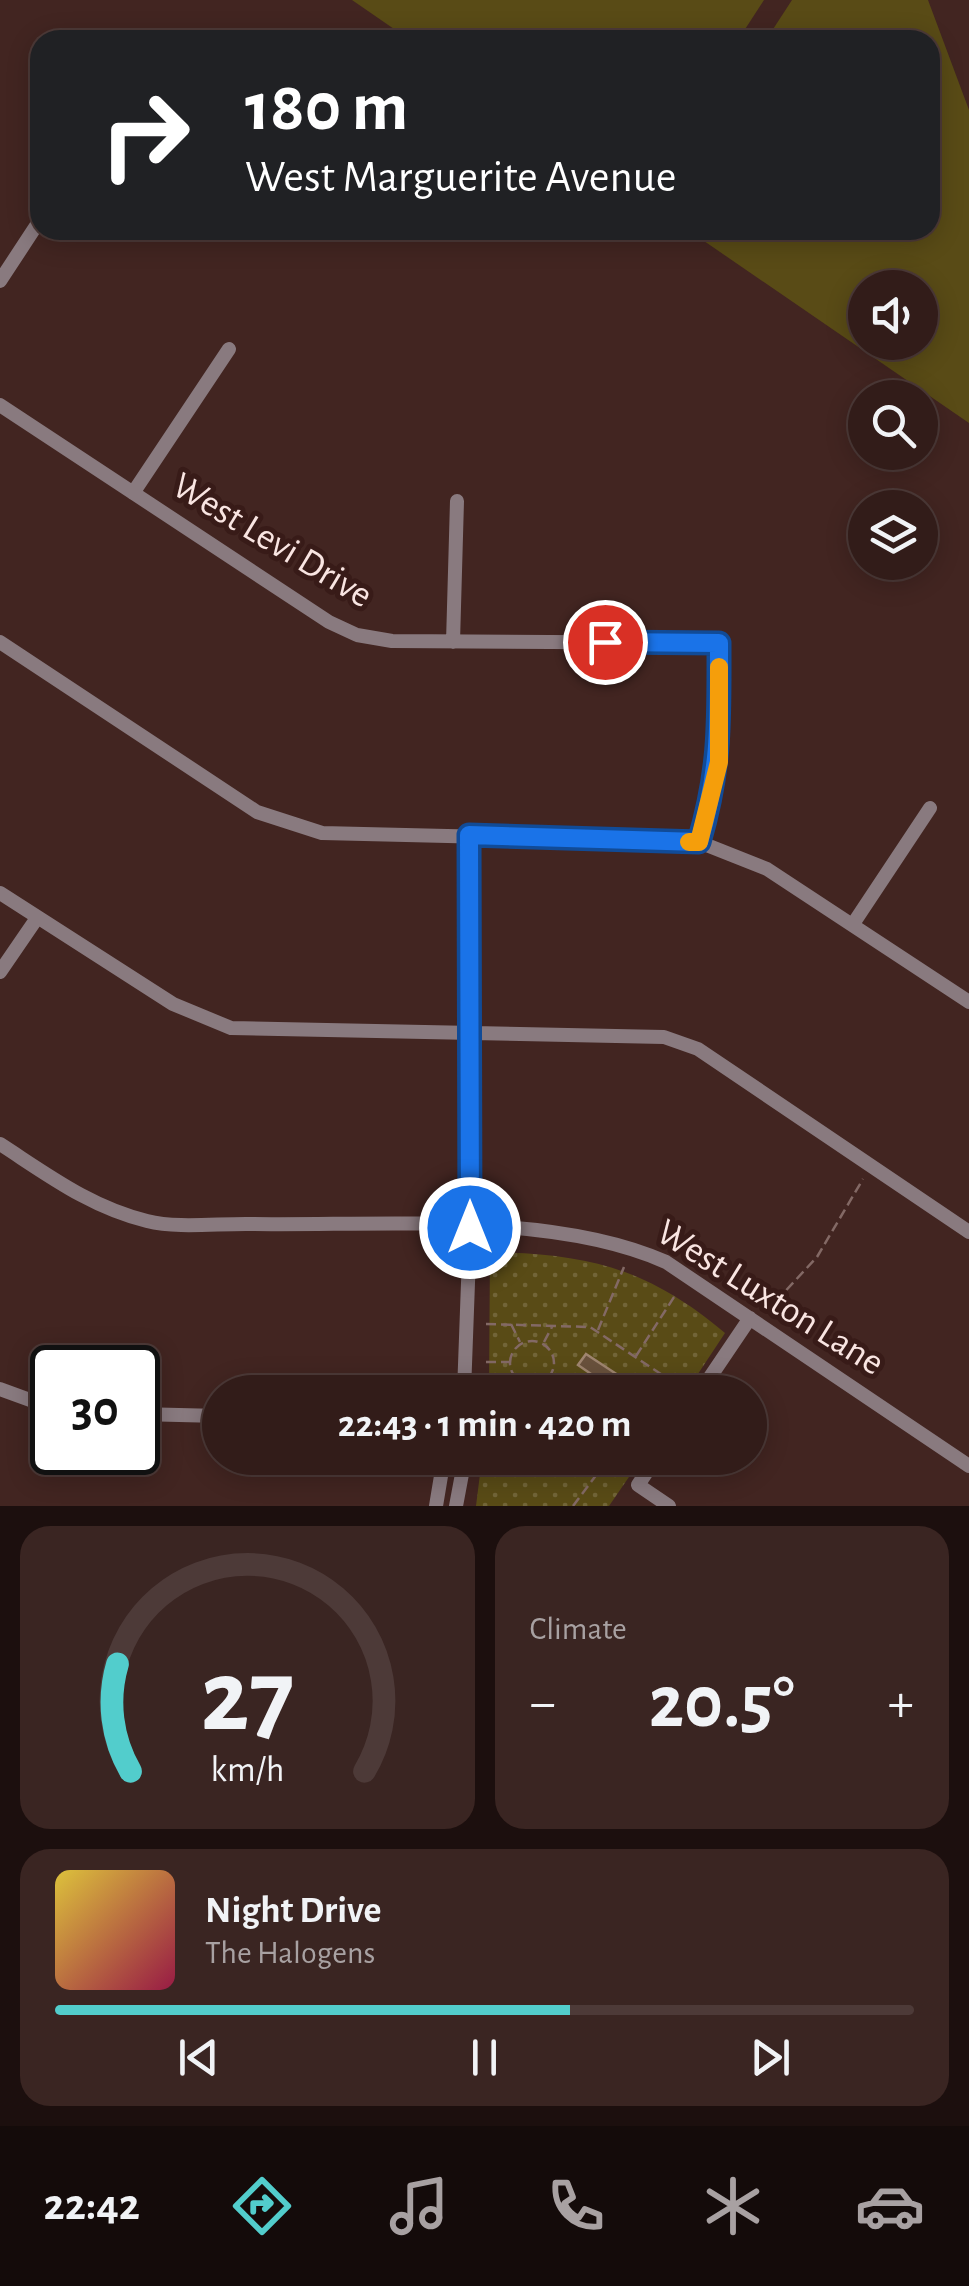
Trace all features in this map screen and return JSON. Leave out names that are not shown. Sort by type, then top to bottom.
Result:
[{"type":"street","points":[[0,281],[30,235]]},
{"type":"street","points":[[133,493],[228,350]]},
{"type":"street","name":"West Levi Drive","points":[[0,405],[329,622],[358,635],[392,641],[719,643],[719,762],[699,842]]},
{"type":"street","points":[[453,642],[457,501]]},
{"type":"street","points":[[0,642],[257,812],[322,833],[699,842],[767,869],[969,1002]]},
{"type":"street","points":[[853,924],[930,808]]},
{"type":"street","points":[[465,1375],[470,1228],[469,835]]},
{"type":"street","points":[[0,893],[173,1004],[231,1028],[664,1037],[698,1049],[969,1232]]},
{"type":"street","points":[[0,972],[37,918]]},
{"type":"street","name":"West Luxton Lane","points":[[0,1144],[94,1205],[151,1222],[470,1228],[582,1235],[632,1247],[666,1262],[969,1466]]},
{"type":"street","points":[[705,1375],[750,1318]]},
{"type":"street","points":[[0,1389],[30,1400]]},
{"type":"street","points":[[160,1415],[202,1416]]},
{"type":"street","points":[[436,1506],[441,1475]]},
{"type":"street","points":[[456,1506],[462,1475]]},
{"type":"street","points":[[645,1475],[638,1485],[670,1506]]},
{"type":"path","points":[[768,1330],[774,1322],[764,1315],[817,1257],[872,1166]]},
{"type":"path","points":[[598,1332],[624,1267]]},
{"type":"path","points":[[635,1357],[676,1294]]},
{"type":"path","points":[[486,1324],[598,1332],[662,1375]]},
{"type":"path","points":[[511,1324],[521,1344]]},
{"type":"path","points":[[543,1343],[552,1326]]},
{"type":"path","points":[[521,1344],[543,1343]]},
{"type":"path","points":[[521,1344],[510,1362],[514,1376],[524,1384],[546,1382],[555,1363],[543,1343]]},
{"type":"path","points":[[486,1362],[510,1362]]},
{"type":"path","points":[[573,1506],[596,1475]]},
{"type":"shaded area","points":[[352,0],[764,0],[744,30],[396,30]]},
{"type":"shaded area","points":[[792,0],[928,0],[939,30],[772,30]]},
{"type":"shaded area","points":[[940,32],[969,110],[969,423],[938,402],[938,380],[906,380],[877,360],[938,360],[938,270],[848,270],[848,340],[703,240],[940,240]]},
{"type":"shaded area","points":[[490,1252],[557,1256],[615,1269],[670,1293],[725,1333],[697,1375],[489,1375]]},
{"type":"shaded area","points":[[480,1475],[630,1475],[609,1506],[476,1506]]},
{"type":"building","points":[[586,1354],[618,1375],[593,1375],[578,1365]]},
{"type":"slow traffic","points":[[689,842],[699,842],[719,762],[719,667]]},
{"type":"route","points":[[470,1228],[469,835],[699,842],[713,794],[719,762],[719,643],[605,642]]}]
